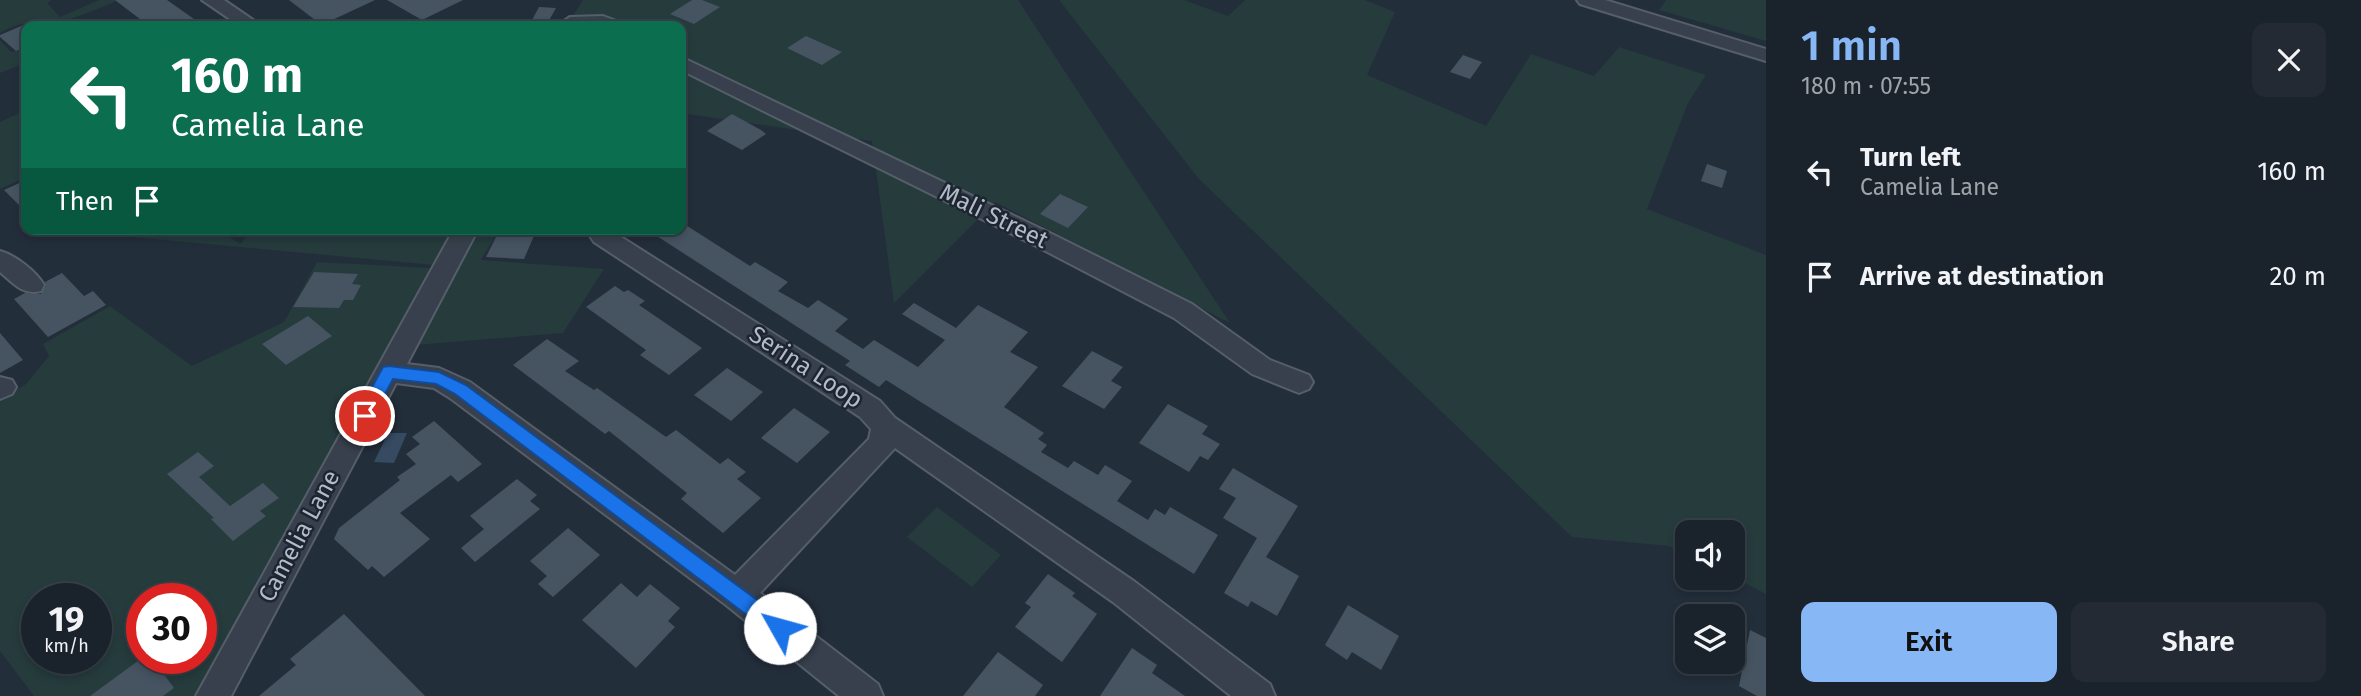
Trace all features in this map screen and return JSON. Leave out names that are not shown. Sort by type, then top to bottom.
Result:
[{"type":"street","points":[[211,0],[245,21]]},
{"type":"street","points":[[571,21],[583,0]]},
{"type":"street","points":[[1586,0],[1766,55]]},
{"type":"street","name":"Mali Street","points":[[686,64],[1183,311],[1238,353],[1261,367],[1299,382]]},
{"type":"street","name":"Camelia Lane","points":[[213,696],[463,235]]},
{"type":"street","name":"Serina Loop","points":[[602,236],[870,409],[885,426],[883,444],[737,595]]},
{"type":"street","points":[[0,259],[32,285]]},
{"type":"street","points":[[389,372],[439,378],[460,390],[737,595],[866,696]]},
{"type":"street","points":[[885,426],[1124,592],[1258,696]]},
{"type":"green space","points":[[0,0],[52,0],[47,3],[60,17],[99,0],[119,0],[62,21],[21,21],[21,25],[0,33]]},
{"type":"green space","points":[[583,0],[1018,0],[1230,323],[995,202],[894,303],[872,141],[686,114],[686,21],[569,21]]},
{"type":"green space","points":[[1059,0],[1184,0],[1228,16],[1245,0],[1365,0],[1395,12],[1367,75],[1486,126],[1531,54],[1594,76],[1619,47],[1706,75],[1688,103],[1647,209],[1766,255],[1766,594],[1745,583],[1745,520],[1675,520],[1675,549],[1669,546],[1572,537],[1198,178]]},
{"type":"green space","points":[[1666,0],[1766,0],[1766,41],[1659,10]]},
{"type":"green space","points":[[0,40],[11,52],[21,50],[21,65],[0,73]]},
{"type":"green space","points":[[21,112],[21,179],[0,189],[0,122]]},
{"type":"green space","points":[[110,235],[227,235],[240,244],[248,235],[496,235],[481,260],[604,269],[563,333],[403,346],[445,266]]},
{"type":"green space","points":[[317,262],[430,268],[217,666],[217,583],[126,583],[126,674],[213,674],[201,696],[34,696],[0,651],[0,399],[26,384],[49,356],[43,344],[110,306],[192,366],[284,322]]},
{"type":"green space","points":[[937,507],[1001,555],[972,587],[907,537]]},
{"type":"water","points":[[388,433],[407,433],[394,463],[374,462]]},
{"type":"building","points":[[115,0],[167,0],[197,21],[142,21]]},
{"type":"building","points":[[289,0],[375,0],[330,21],[316,21]]},
{"type":"building","points":[[387,0],[463,0],[422,20]]},
{"type":"building","points":[[692,0],[702,0],[720,7],[694,24],[670,14]]},
{"type":"building","points":[[539,7],[556,8],[549,21],[532,21]]},
{"type":"building","points":[[21,26],[21,49],[16,51],[0,35]]},
{"type":"building","points":[[806,36],[842,52],[822,65],[787,48]]},
{"type":"building","points":[[1463,55],[1482,62],[1470,79],[1450,72]]},
{"type":"building","points":[[732,114],[766,134],[742,150],[707,131]]},
{"type":"building","points":[[1707,164],[1727,171],[1722,188],[1701,181]]},
{"type":"building","points":[[21,182],[21,207],[4,190]]},
{"type":"building","points":[[1060,194],[1088,207],[1068,228],[1040,214]]},
{"type":"building","points":[[686,225],[750,266],[755,262],[788,282],[778,291],[808,308],[818,300],[848,319],[835,331],[863,349],[874,340],[918,367],[945,340],[902,314],[914,303],[956,328],[978,305],[1028,332],[1010,352],[1038,367],[1004,407],[1044,433],[1038,439],[1047,445],[1041,452],[1068,468],[1074,461],[1098,475],[1105,465],[1132,481],[1117,501],[1148,520],[1155,509],[1165,515],[1170,507],[1218,535],[1194,574],[886,380],[879,387],[845,365],[850,361],[655,235],[686,235]]},
{"type":"building","points":[[497,235],[534,235],[524,259],[486,257]]},
{"type":"building","points":[[314,272],[358,274],[352,284],[361,285],[353,300],[344,300],[339,308],[293,307]]},
{"type":"building","points":[[62,273],[84,296],[93,291],[106,305],[48,337],[14,299],[25,293],[41,294],[46,286],[45,282]]},
{"type":"building","points":[[615,286],[624,292],[628,290],[645,301],[639,305],[702,348],[669,375],[640,355],[646,350],[586,307]]},
{"type":"building","points":[[308,316],[332,336],[286,365],[262,344]]},
{"type":"building","points":[[0,333],[23,360],[0,373]]},
{"type":"building","points":[[547,339],[579,361],[565,371],[594,390],[597,388],[666,437],[676,430],[720,464],[728,458],[746,472],[737,479],[761,498],[723,533],[681,499],[687,493],[609,431],[605,434],[513,365]]},
{"type":"building","points":[[1092,351],[1123,367],[1111,381],[1122,387],[1104,409],[1062,386]]},
{"type":"building","points":[[727,368],[763,392],[731,421],[694,395]]},
{"type":"building","points":[[1168,404],[1208,426],[1202,434],[1220,444],[1208,460],[1200,456],[1189,472],[1139,443]]},
{"type":"building","points":[[794,408],[830,432],[797,463],[761,438]]},
{"type":"building","points":[[434,421],[482,464],[458,482],[451,475],[400,513],[430,539],[384,577],[372,566],[368,570],[334,539],[339,528],[400,480],[397,477],[416,464],[406,454],[420,444],[412,437]]},
{"type":"building","points":[[198,452],[214,466],[199,477],[230,506],[263,483],[279,498],[260,511],[266,516],[233,541],[211,519],[214,518],[167,474]]},
{"type":"building","points":[[1233,468],[1298,506],[1266,557],[1299,576],[1277,616],[1251,601],[1248,607],[1224,593],[1257,538],[1223,518],[1236,498],[1219,489]]},
{"type":"building","points":[[517,479],[537,495],[530,501],[540,509],[475,562],[461,548],[484,529],[470,516]]},
{"type":"building","points":[[568,528],[600,555],[553,597],[538,584],[547,576],[530,561]]},
{"type":"building","points":[[1048,574],[1075,593],[1072,596],[1097,614],[1062,662],[1015,627],[1031,607],[1025,603]]},
{"type":"building","points":[[621,583],[637,597],[650,584],[680,608],[668,621],[675,627],[636,668],[582,620]]},
{"type":"building","points":[[1348,605],[1399,636],[1381,670],[1352,652],[1347,660],[1325,645]]},
{"type":"building","points":[[344,614],[425,696],[259,696],[296,665],[290,659]]},
{"type":"building","points":[[1750,630],[1766,638],[1766,696],[1757,696],[1739,686],[1741,674],[1745,674]]},
{"type":"building","points":[[1132,648],[1157,665],[1152,673],[1185,696],[1100,696]]},
{"type":"building","points":[[998,652],[1043,685],[1035,696],[963,696]]},
{"type":"building","points":[[126,670],[126,674],[164,674],[174,688],[163,696],[90,696]]},
{"type":"route","points":[[365,416],[389,372],[439,378],[460,390],[780,628]]}]
